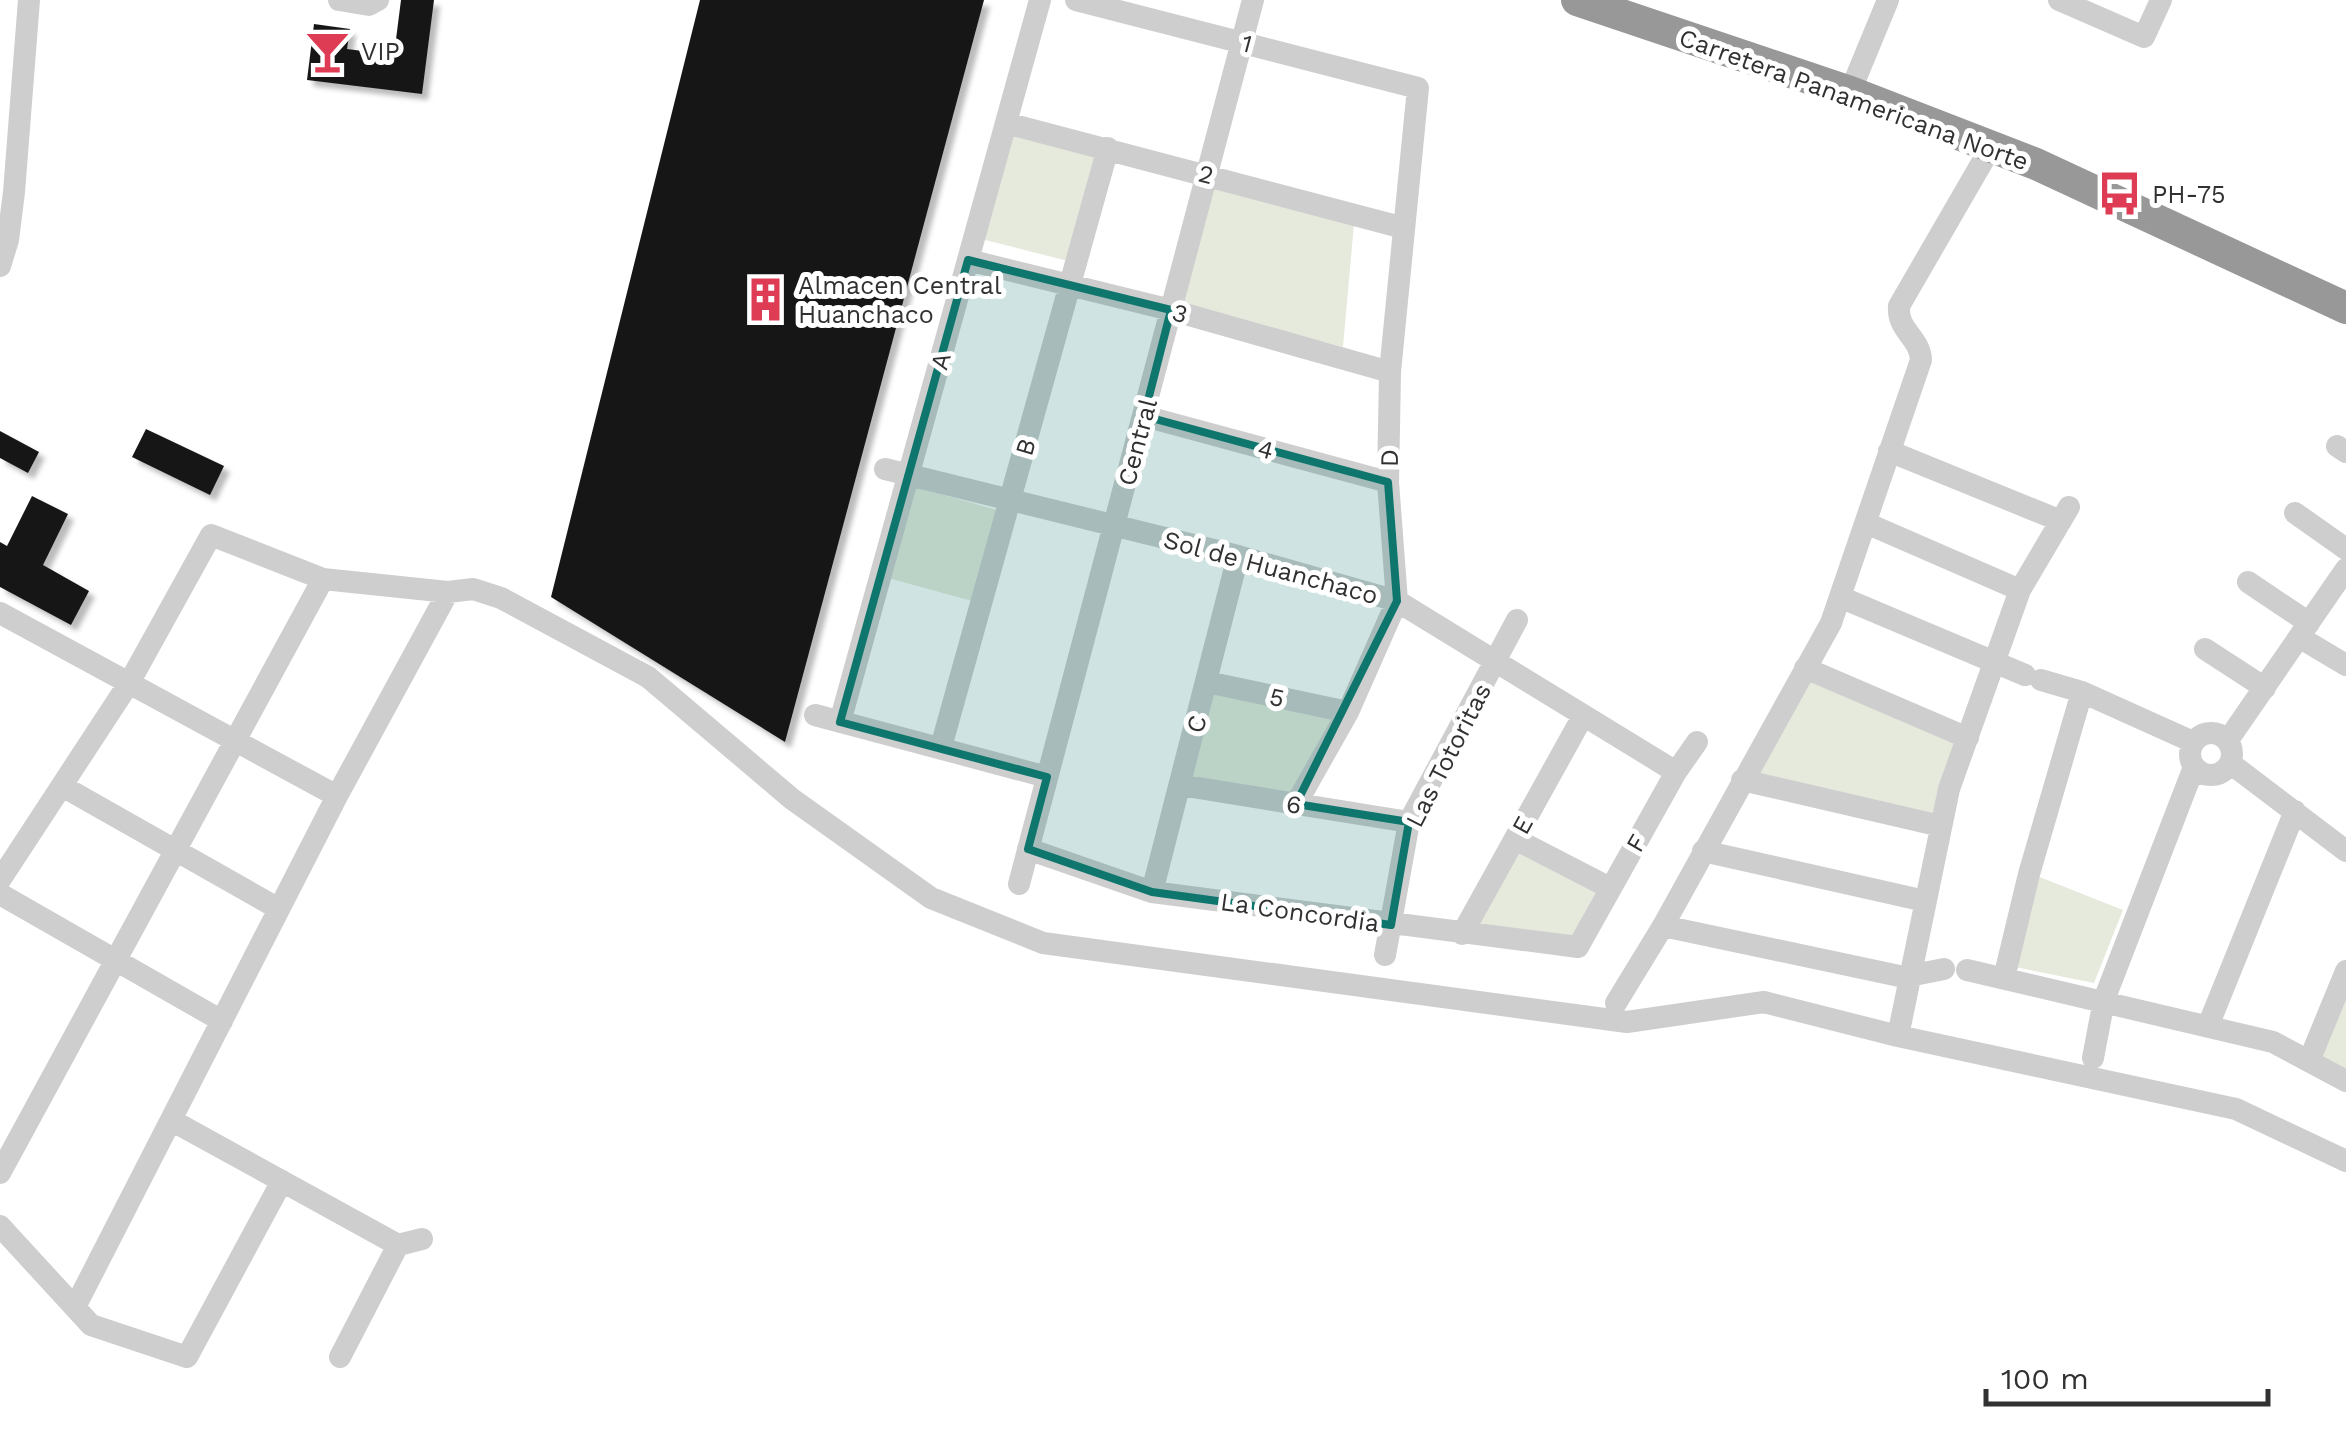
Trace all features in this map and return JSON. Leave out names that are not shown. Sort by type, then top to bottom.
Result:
[{"type":"highway","name":"Carretera Panamericana Norte","points":[[1577,0],[1850,92],[2036,164],[2346,307]]},
{"type":"street","points":[[0,266],[12,208],[29,0]]},
{"type":"street","points":[[339,0],[369,6],[378,0]]},
{"type":"street","name":"A","points":[[840,722],[1040,0]]},
{"type":"street","name":"1","points":[[1076,0],[1418,88]]},
{"type":"street","name":"Central","points":[[1018,884],[1253,0]]},
{"type":"street","points":[[1850,92],[1888,0]]},
{"type":"street","points":[[2066,2],[2144,37],[2161,0]]},
{"type":"street","name":"D","points":[[1296,804],[1348,712],[1397,601],[1388,482],[1390,372],[1418,88]]},
{"type":"street","name":"2","points":[[1006,124],[1404,228]]},
{"type":"street","points":[[1616,1002],[1663,926],[1831,623],[1921,355],[1918,345],[1902,327],[1899,306],[1991,147]]},
{"type":"street","name":"B","points":[[941,746],[1108,148]]},
{"type":"street","name":"3","points":[[968,260],[1171,310],[1390,372]]},
{"type":"street","name":"4","points":[[1144,416],[1388,482]]},
{"type":"street","points":[[1889,451],[2065,514],[2020,590],[1949,789],[1898,1036]]},
{"type":"street","name":"Sol de Huanchaco","points":[[885,469],[1238,556],[1397,601],[1676,772]]},
{"type":"street","points":[[2295,513],[2346,549]]},
{"type":"street","points":[[1866,523],[2020,590]]},
{"type":"street","points":[[0,880],[129,683],[211,535],[323,579],[448,592],[473,589],[502,598],[648,677],[792,799],[931,898],[1043,943],[1628,1022],[1764,1002],[1898,1036],[2236,1109],[2346,1161]]},
{"type":"street","name":"C","points":[[1152,892],[1238,556]]},
{"type":"street","points":[[2194,767],[2213,775],[2264,688],[2345,574]]},
{"type":"street","points":[[0,1173],[323,579]]},
{"type":"street","points":[[2248,582],[2346,665]]},
{"type":"street","points":[[76,1306],[337,796],[448,592]]},
{"type":"street","points":[[1840,597],[1995,664],[2082,692],[2193,742]]},
{"type":"street","points":[[0,613],[337,796]]},
{"type":"street","name":"Las Totoritas","points":[[1386,955],[1409,822],[1517,620]]},
{"type":"street","points":[[2205,649],[2264,688]]},
{"type":"street","points":[[1805,668],[1968,738]]},
{"type":"street","name":"5","points":[[1206,682],[1348,712]]},
{"type":"street","points":[[2004,978],[2029,874],[2082,692]]},
{"type":"street","points":[[815,715],[1047,776]]},
{"type":"street","name":"E","points":[[1462,934],[1583,716]]},
{"type":"street","points":[[2093,1058],[2104,1000],[2194,767],[2190,755],[2193,742],[2206,732],[2222,735],[2229,752],[2346,851]]},
{"type":"street","name":"F","points":[[1578,947],[1676,772],[1697,742]]},
{"type":"street","points":[[1742,780],[1941,826]]},
{"type":"street","name":"6","points":[[1180,785],[1409,822]]},
{"type":"street","points":[[62,786],[279,909]]},
{"type":"street","points":[[2208,1026],[2295,811]]},
{"type":"street","points":[[1514,840],[1610,888]]},
{"type":"street","name":"La Concordia","points":[[1028,849],[1152,892],[1578,947]]},
{"type":"street","points":[[1704,851],[1925,901]]},
{"type":"street","points":[[0,894],[222,1021]]},
{"type":"street","points":[[1663,926],[1904,978],[1956,970],[2104,1000],[2273,1042],[2346,1081]]},
{"type":"street","points":[[2309,1060],[2346,970]]},
{"type":"street","points":[[171,1120],[398,1245],[422,1239]]},
{"type":"street","points":[[0,1226],[91,1325],[186,1357],[282,1182]]},
{"type":"street","points":[[340,1357],[398,1245]]},
{"type":"highlighted area","points":[[968,260],[1171,310],[1144,416],[1388,482],[1397,601],[1296,804],[1409,822],[1391,925],[1152,892],[1028,849],[1047,777],[840,722]]},
{"type":"shaded area","points":[[1009,128],[1096,153],[1068,261],[981,239]]},
{"type":"shaded area","points":[[1213,186],[1354,224],[1343,347],[1182,304]]},
{"type":"shaded area","points":[[912,486],[997,510],[972,601],[888,578]]},
{"type":"shaded area","points":[[1808,678],[1955,742],[1933,813],[1754,772]]},
{"type":"shaded area","points":[[1209,689],[1339,718],[1292,800],[1185,783]]},
{"type":"shaded area","points":[[1516,846],[1600,890],[1570,942],[1470,932]]},
{"type":"shaded area","points":[[2037,876],[2123,910],[2094,983],[2015,967]]},
{"type":"shaded area","points":[[2346,986],[2346,1072],[2317,1055]]},
{"type":"building","points":[[401,0],[434,0],[422,94],[307,80],[314,24],[350,29],[347,49],[394,55]]},
{"type":"building","name":"Almacen Central Huanchaco","points":[[700,0],[984,0],[785,742],[551,597]]},
{"type":"building","points":[[146,429],[224,466],[210,495],[132,457]]},
{"type":"building","points":[[0,431],[39,452],[28,473],[0,458]]},
{"type":"building","points":[[32,496],[68,514],[43,565],[89,591],[71,625],[0,587],[0,542],[7,546]]},
{"type":"place","name":"VIP","points":[[328,51]]},
{"type":"place","name":"PH-75","points":[[2119,194]]},
{"type":"place","name":"Almacen Central Huanchaco","points":[[765,299]]}]
